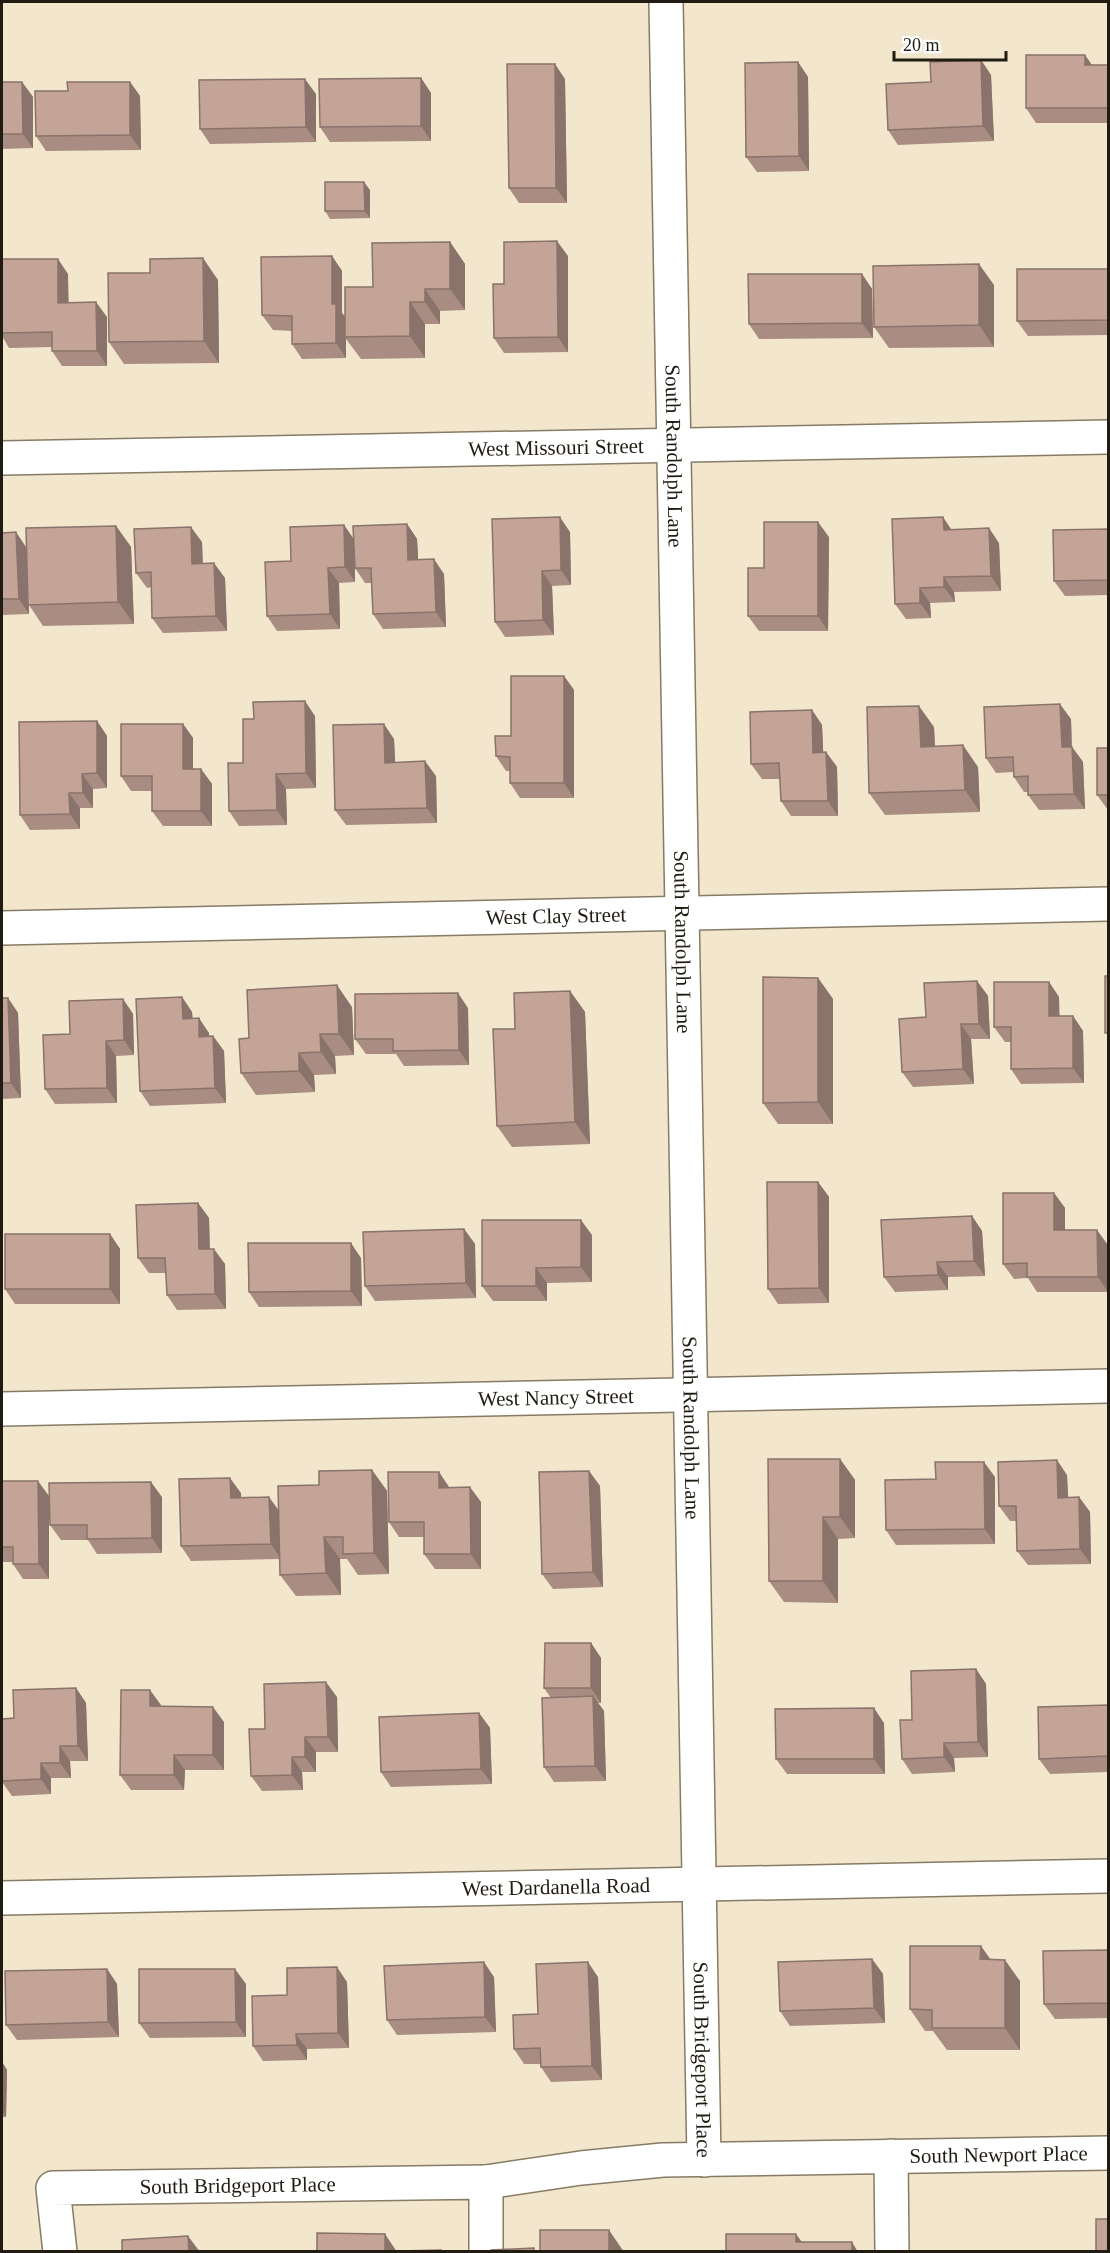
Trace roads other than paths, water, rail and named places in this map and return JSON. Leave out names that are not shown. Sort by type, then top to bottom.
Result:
[{"type":"street","name":"South Randolph Lane","points":[[666,2],[701,1884]]},
{"type":"street","name":"West Missouri Street","points":[[2,458],[1108,437]]},
{"type":"street","name":"West Clay Street","points":[[2,928],[1108,904]]},
{"type":"street","name":"West Nancy Street","points":[[2,1409],[1108,1386]]},
{"type":"street","name":"West Dardanella Road","points":[[2,1898],[1108,1876]]},
{"type":"street","name":"South Bridgeport Place","points":[[60,2252],[53,2188],[486,2182],[581,2168],[663,2160],[704,2160],[701,1884]]},
{"type":"street","name":"South Newport Place","points":[[704,2160],[1108,2153]]},
{"type":"street","name":"South Newport Place","points":[[891,2156],[892,2252]]},
{"type":"street","points":[[486,2182],[486,2252]]}]
